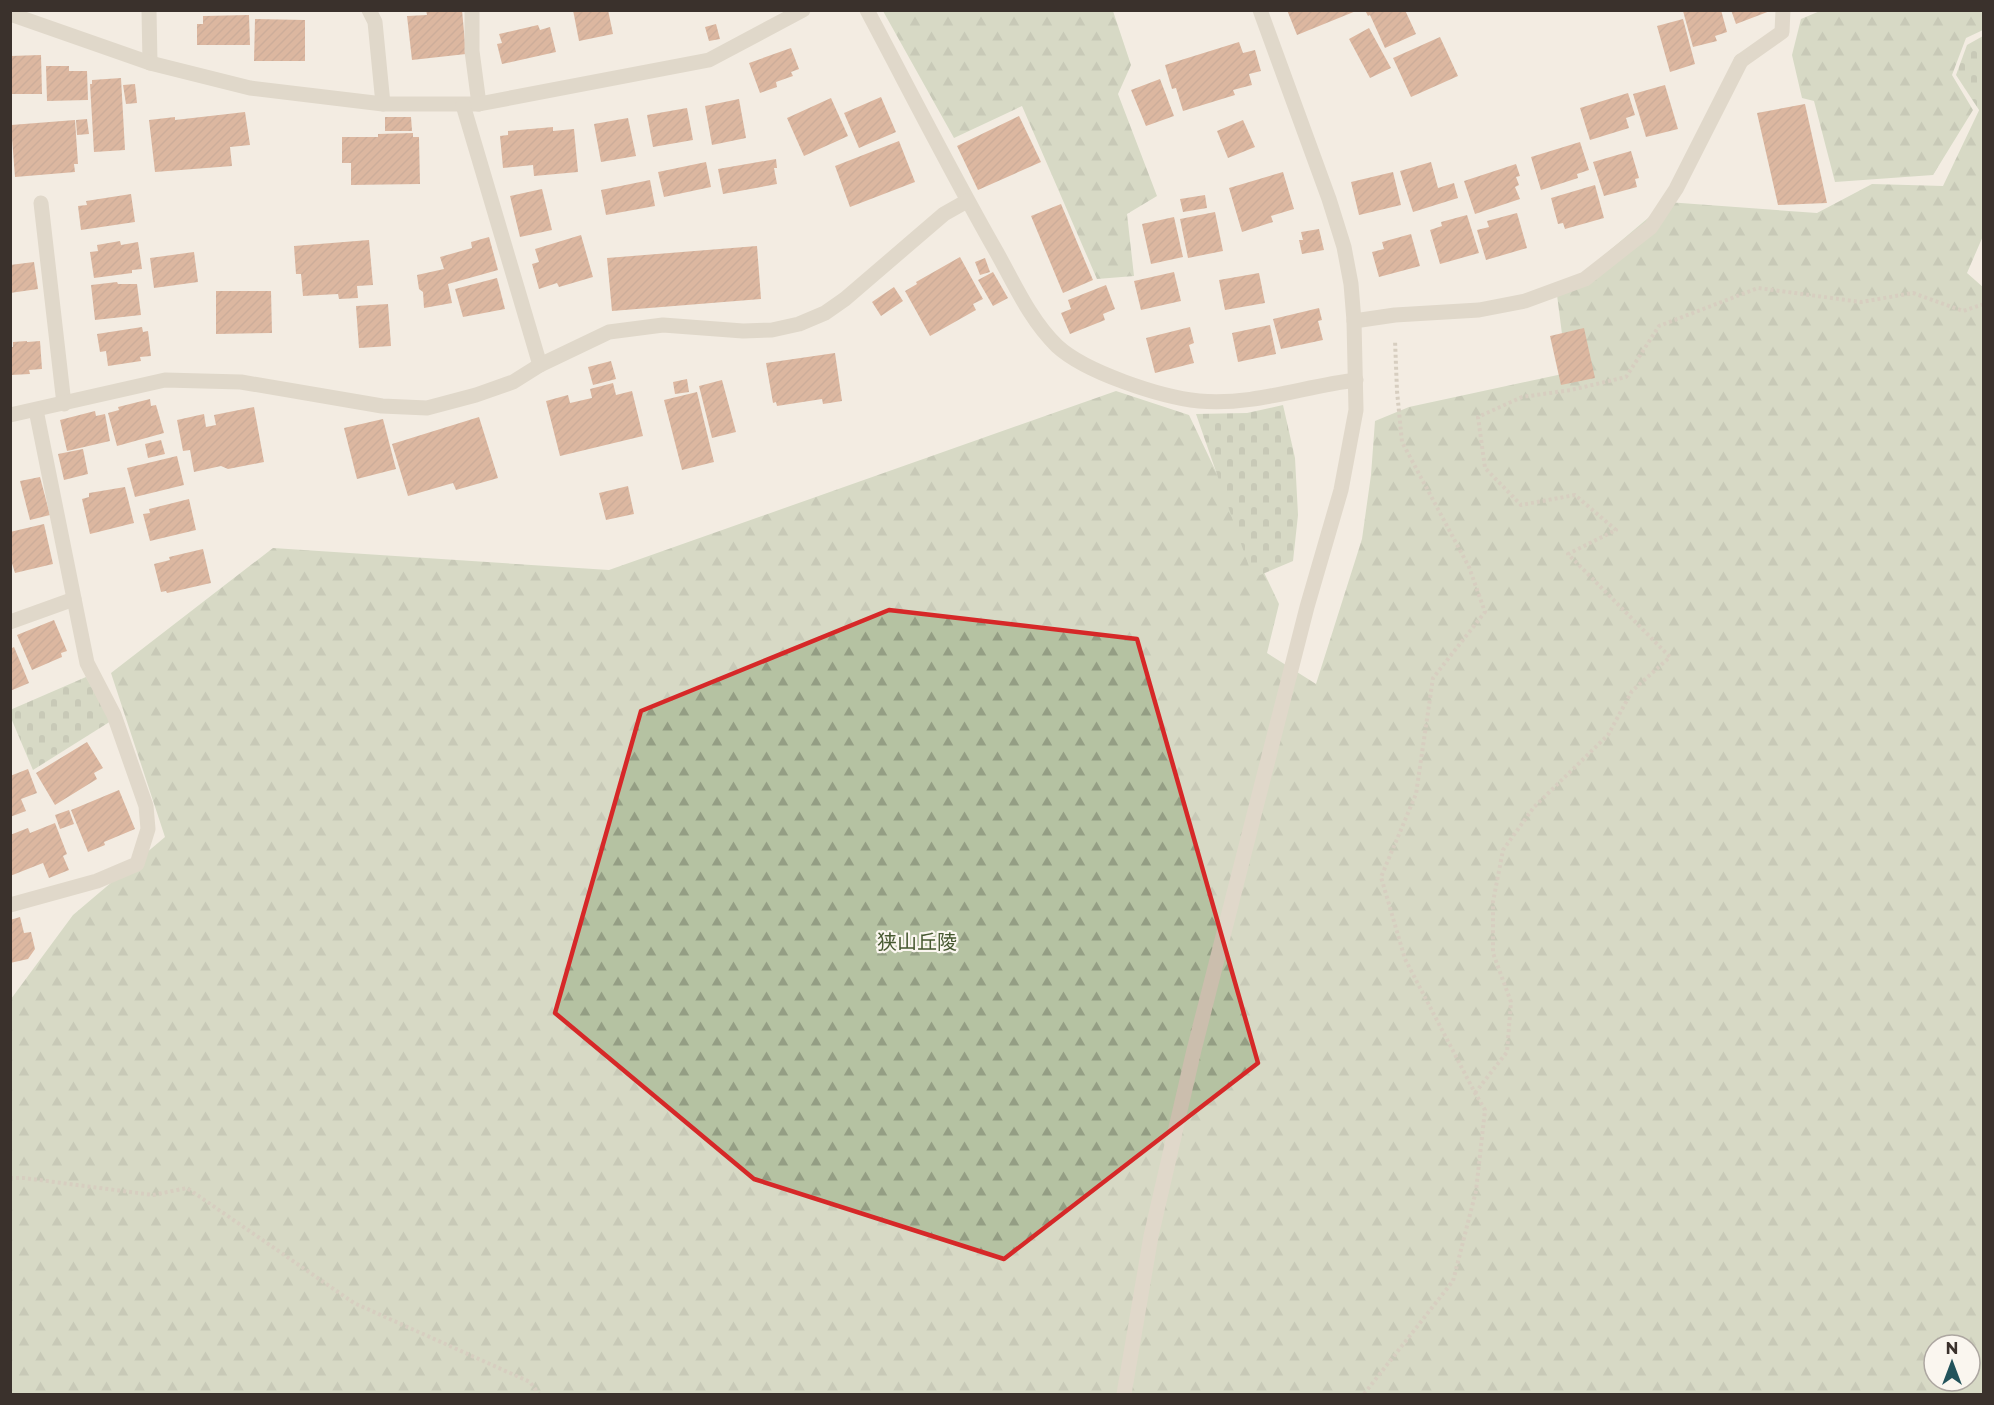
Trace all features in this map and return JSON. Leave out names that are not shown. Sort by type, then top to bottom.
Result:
[{"type":"street","points":[[149,10],[150,63]]},
{"type":"street","points":[[369,10],[375,22],[383,104]]},
{"type":"street","points":[[472,10],[472,51],[479,104]]},
{"type":"street","points":[[10,14],[150,63],[250,88],[383,104],[463,105],[479,104],[709,60],[803,10]]},
{"type":"street","points":[[867,10],[967,201],[1033,317],[1057,346],[1084,366],[1122,381],[1199,401],[1243,400],[1356,380]]},
{"type":"street","points":[[1124,1395],[1151,1236],[1197,1039],[1307,608],[1341,490],[1356,410],[1354,321],[1351,284],[1344,247],[1329,199],[1260,10]]},
{"type":"street","points":[[1354,321],[1395,315],[1491,308],[1525,302],[1585,279],[1651,227],[1676,189],[1741,61],[1782,32],[1783,10]]},
{"type":"street","points":[[463,105],[540,365]]},
{"type":"street","points":[[10,415],[165,380],[241,382],[382,406],[427,408],[476,395],[513,381],[540,365],[609,332],[663,325],[743,331],[772,330],[799,324],[825,313],[944,214],[967,201]]},
{"type":"street","points":[[41,203],[64,404]]},
{"type":"street","points":[[11,904],[97,881],[136,864],[148,829],[146,806],[117,725],[87,663],[36,410]]},
{"type":"street","points":[[10,622],[74,599]]},
{"type":"path","points":[[1475,1093],[1507,1052],[1511,1002],[1493,953],[1493,902],[1503,850],[1534,807],[1608,735],[1632,691],[1670,657],[1568,554],[1616,530],[1575,495],[1521,505],[1485,468],[1478,417],[1522,397],[1571,390],[1626,376],[1659,326],[1758,288],[1861,302],[1913,293],[1962,311],[1983,304]]},
{"type":"path","points":[[1364,1395],[1454,1281],[1476,1191],[1485,1110],[1405,959],[1381,877],[1416,794],[1433,678],[1485,612],[1469,567],[1402,442],[1397,391],[1395,315]]},
{"type":"path","points":[[10,1178],[153,1195],[187,1188],[354,1303],[530,1382],[539,1395]]},
{"type":"highlighted area","points":[[889,610],[1137,639],[1258,1063],[1004,1259],[754,1179],[555,1013],[641,711]]},
{"type":"green space","points":[[883,11],[1113,11],[1131,65],[1118,94],[1157,196],[1127,214],[1134,276],[1097,279],[1022,106],[954,138]]},
{"type":"green space","points":[[1820,11],[1983,11],[1983,30],[1966,38],[1952,75],[1973,110],[1933,175],[1835,182],[1814,101],[1802,98],[1792,55],[1801,19]]},
{"type":"green space","points":[[1983,36],[1983,116],[1956,75],[1967,45]]},
{"type":"green space","name":"狭山丘陵","points":[[1983,102],[1983,236],[1967,273],[1984,288],[1983,1394],[11,1394],[11,999],[73,915],[165,837],[111,673],[273,548],[609,570],[1116,391],[1189,415],[1279,604],[1267,653],[1316,684],[1362,539],[1371,475],[1375,421],[1409,407],[1567,373],[1557,295],[1667,202],[1817,213],[1872,184],[1943,186]]},
{"type":"green space","points":[[1283,405],[1295,458],[1298,515],[1293,561],[1253,578],[1196,414],[1247,413]]},
{"type":"green space","points":[[86,677],[111,721],[33,770],[11,718],[10,710]]},
{"type":"building","points":[[426,10],[462,10],[466,54],[412,60],[407,16],[427,15]]},
{"type":"building","points":[[573,10],[608,10],[613,34],[579,41]]},
{"type":"building","points":[[1287,10],[1356,10],[1356,11],[1297,35]]},
{"type":"building","points":[[1365,10],[1405,10],[1416,34],[1385,48],[1370,15],[1368,16]]},
{"type":"building","points":[[1721,10],[1727,32],[1715,36],[1717,41],[1693,47],[1683,11]]},
{"type":"building","points":[[1731,10],[1770,10],[1770,11],[1736,24]]},
{"type":"building","points":[[249,15],[250,45],[197,45],[197,24],[203,24],[203,16]]},
{"type":"building","points":[[255,19],[305,20],[305,61],[254,61]]},
{"type":"building","points":[[1683,19],[1695,64],[1670,72],[1657,26]]},
{"type":"building","points":[[716,24],[720,39],[709,41],[705,27]]},
{"type":"building","points":[[538,25],[540,30],[550,27],[556,52],[502,64],[497,44],[502,43],[499,34]]},
{"type":"building","points":[[1369,28],[1391,68],[1370,78],[1349,39]]},
{"type":"building","points":[[1440,37],[1458,76],[1411,97],[1393,58]]},
{"type":"building","points":[[1239,42],[1243,53],[1255,50],[1261,71],[1249,74],[1252,85],[1233,90],[1235,95],[1183,111],[1176,88],[1172,89],[1165,65]]},
{"type":"building","points":[[791,48],[799,69],[791,72],[793,76],[776,82],[777,87],[760,93],[749,63]]},
{"type":"building","points":[[41,55],[42,94],[10,94],[10,56]]},
{"type":"building","points":[[46,66],[69,66],[69,71],[87,71],[88,100],[47,101]]},
{"type":"building","points":[[121,78],[125,150],[94,152],[90,84],[92,80]]},
{"type":"building","points":[[1160,79],[1174,116],[1146,126],[1131,90]]},
{"type":"building","points":[[135,84],[137,103],[126,104],[123,85]]},
{"type":"building","points":[[1665,85],[1678,129],[1646,137],[1633,94]]},
{"type":"building","points":[[1628,93],[1635,115],[1626,118],[1629,128],[1590,140],[1580,108]]},
{"type":"building","points":[[881,97],[896,132],[859,148],[844,113]]},
{"type":"building","points":[[831,98],[848,136],[804,156],[787,118]]},
{"type":"building","points":[[739,99],[746,138],[712,145],[705,106]]},
{"type":"building","points":[[1805,104],[1827,203],[1778,205],[1757,113]]},
{"type":"building","points":[[687,108],[693,140],[653,147],[647,115]]},
{"type":"building","points":[[245,112],[250,145],[230,147],[232,166],[155,172],[149,120],[175,117],[175,120]]},
{"type":"building","points":[[1019,116],[1041,162],[978,190],[957,146]]},
{"type":"building","points":[[385,117],[411,117],[412,131],[385,131]]},
{"type":"building","points":[[628,118],[636,156],[601,162],[594,124]]},
{"type":"building","points":[[87,119],[89,134],[77,135],[76,120]]},
{"type":"building","points":[[75,120],[78,164],[74,164],[75,172],[15,177],[11,125]]},
{"type":"building","points":[[1243,120],[1255,147],[1228,158],[1217,131]]},
{"type":"building","points":[[553,127],[553,131],[574,129],[578,172],[534,176],[533,165],[503,168],[500,136],[508,135],[508,131]]},
{"type":"building","points":[[413,133],[413,137],[419,137],[420,184],[351,185],[351,163],[342,163],[342,137],[378,137],[378,134]]},
{"type":"building","points":[[899,141],[915,182],[850,207],[835,166]]},
{"type":"building","points":[[1580,142],[1589,170],[1577,174],[1578,178],[1541,190],[1531,157]]},
{"type":"building","points":[[1631,151],[1639,178],[1635,179],[1637,187],[1604,196],[1593,162]]},
{"type":"building","points":[[776,159],[777,168],[774,168],[777,184],[723,194],[718,169]]},
{"type":"building","points":[[706,162],[711,187],[664,197],[658,172]]},
{"type":"building","points":[[1431,162],[1438,188],[1454,183],[1458,198],[1413,212],[1400,171]]},
{"type":"building","points":[[1516,164],[1520,176],[1516,177],[1519,185],[1515,187],[1520,199],[1475,214],[1464,181]]},
{"type":"building","points":[[1283,172],[1294,209],[1271,216],[1273,222],[1242,232],[1229,188]]},
{"type":"building","points":[[1393,172],[1401,205],[1359,215],[1351,182]]},
{"type":"building","points":[[650,180],[655,206],[606,215],[601,190]]},
{"type":"building","points":[[1595,185],[1604,218],[1565,229],[1563,223],[1558,224],[1551,198]]},
{"type":"building","points":[[542,189],[552,230],[520,237],[510,196]]},
{"type":"building","points":[[131,194],[135,222],[81,230],[78,206],[87,205],[86,201]]},
{"type":"building","points":[[1205,195],[1207,208],[1183,212],[1180,199]]},
{"type":"building","points":[[1061,204],[1093,280],[1063,293],[1031,216]]},
{"type":"building","points":[[1215,212],[1223,251],[1188,258],[1180,219]]},
{"type":"building","points":[[1517,213],[1527,248],[1486,260],[1477,230],[1489,227],[1487,221]]},
{"type":"building","points":[[1467,215],[1479,253],[1440,264],[1430,230],[1442,226],[1441,222]]},
{"type":"building","points":[[1174,217],[1183,257],[1151,264],[1142,224]]},
{"type":"building","points":[[1319,229],[1324,250],[1302,254],[1299,240],[1303,240],[1301,232]]},
{"type":"building","points":[[1411,234],[1420,266],[1379,277],[1372,252],[1384,249],[1382,242]]},
{"type":"building","points":[[581,235],[593,277],[559,287],[557,283],[539,289],[532,264],[539,262],[535,249]]},
{"type":"building","points":[[489,237],[498,270],[448,284],[452,303],[424,308],[423,292],[419,289],[417,275],[444,269],[440,257],[472,248],[471,242]]},
{"type":"building","points":[[369,240],[373,285],[357,286],[358,298],[339,299],[338,294],[303,296],[301,274],[296,274],[294,246]]},
{"type":"building","points":[[120,241],[121,245],[138,242],[142,269],[132,270],[132,273],[94,278],[90,252],[98,251],[97,245]]},
{"type":"building","points":[[757,246],[761,299],[612,311],[607,258]]},
{"type":"building","points":[[194,252],[198,282],[154,288],[150,258]]},
{"type":"building","points":[[960,257],[983,299],[973,304],[976,310],[930,336],[905,291],[917,284],[916,282]]},
{"type":"building","points":[[985,258],[990,272],[980,275],[975,262]]},
{"type":"building","points":[[34,262],[38,289],[10,293],[10,265]]},
{"type":"building","points":[[993,272],[1008,298],[993,306],[978,280]]},
{"type":"building","points":[[1174,272],[1181,301],[1141,310],[1134,281]]},
{"type":"building","points":[[1259,273],[1265,303],[1225,310],[1219,280]]},
{"type":"building","points":[[497,278],[505,309],[463,317],[455,289]]},
{"type":"building","points":[[117,282],[118,284],[137,284],[141,315],[95,320],[91,285]]},
{"type":"building","points":[[1106,285],[1115,309],[1103,314],[1105,320],[1070,334],[1061,313],[1071,309],[1068,300]]},
{"type":"building","points":[[894,287],[903,301],[881,316],[872,302]]},
{"type":"building","points":[[216,291],[271,291],[272,333],[216,334]]},
{"type":"building","points":[[388,304],[391,346],[359,348],[356,306]]},
{"type":"building","points":[[1319,308],[1322,320],[1318,321],[1323,340],[1281,349],[1273,319]]},
{"type":"building","points":[[1270,325],[1276,354],[1238,362],[1232,333]]},
{"type":"building","points":[[142,327],[143,332],[148,331],[151,356],[140,357],[141,361],[108,366],[106,351],[100,352],[97,334]]},
{"type":"building","points":[[1190,327],[1194,343],[1189,345],[1194,363],[1155,373],[1146,338]]},
{"type":"building","points":[[1584,328],[1595,378],[1561,385],[1550,336]]},
{"type":"building","points":[[40,341],[42,369],[29,370],[30,374],[11,375],[10,347],[13,347],[13,342]]},
{"type":"building","points":[[835,353],[842,401],[823,404],[822,399],[777,406],[776,402],[773,403],[766,363]]},
{"type":"building","points":[[611,361],[616,379],[593,385],[588,367]]},
{"type":"building","points":[[687,379],[689,392],[675,394],[673,382]]},
{"type":"building","points":[[722,380],[736,432],[712,438],[699,386]]},
{"type":"building","points":[[613,383],[616,395],[632,391],[643,436],[560,456],[546,401],[568,395],[570,403],[592,398],[590,389]]},
{"type":"building","points":[[697,392],[714,462],[682,470],[664,400]]},
{"type":"building","points":[[150,399],[151,406],[156,405],[164,433],[117,446],[108,413],[119,410],[118,407]]},
{"type":"building","points":[[254,407],[264,462],[228,469],[221,466],[194,472],[190,450],[183,451],[177,420],[204,414],[206,427],[216,425],[214,415]]},
{"type":"building","points":[[95,411],[96,416],[105,414],[110,441],[67,451],[60,420]]},
{"type":"building","points":[[479,417],[498,478],[456,490],[453,483],[408,496],[392,444]]},
{"type":"building","points":[[383,419],[396,469],[357,479],[344,428]]},
{"type":"building","points":[[161,440],[165,454],[148,458],[145,444]]},
{"type":"building","points":[[83,449],[88,474],[64,480],[58,454]]},
{"type":"building","points":[[177,456],[184,485],[135,497],[127,468]]},
{"type":"building","points":[[40,477],[50,515],[30,520],[20,481]]},
{"type":"building","points":[[628,486],[634,514],[606,520],[599,493]]},
{"type":"building","points":[[125,487],[134,523],[90,534],[82,499],[89,497],[89,493]]},
{"type":"building","points":[[189,499],[196,530],[150,541],[143,514],[150,513],[149,509]]},
{"type":"building","points":[[44,524],[53,564],[15,573],[10,557],[10,532]]},
{"type":"building","points":[[203,549],[211,583],[167,593],[166,591],[161,592],[154,564],[170,560],[169,557]]},
{"type":"building","points":[[54,620],[67,651],[61,653],[62,657],[32,670],[17,635]]},
{"type":"building","points":[[14,647],[29,683],[10,691],[10,649]]},
{"type":"building","points":[[87,742],[103,768],[94,773],[97,779],[55,805],[36,773]]},
{"type":"building","points":[[28,769],[37,793],[21,799],[26,811],[10,817],[10,776]]},
{"type":"building","points":[[119,790],[135,829],[104,842],[105,845],[88,852],[71,810]]},
{"type":"building","points":[[69,810],[74,824],[60,829],[55,815]]},
{"type":"building","points":[[55,823],[67,854],[63,856],[69,870],[49,878],[43,863],[10,876],[10,835],[28,828],[30,833]]},
{"type":"building","points":[[20,917],[24,933],[31,932],[35,949],[28,959],[10,963],[10,920]]}]
